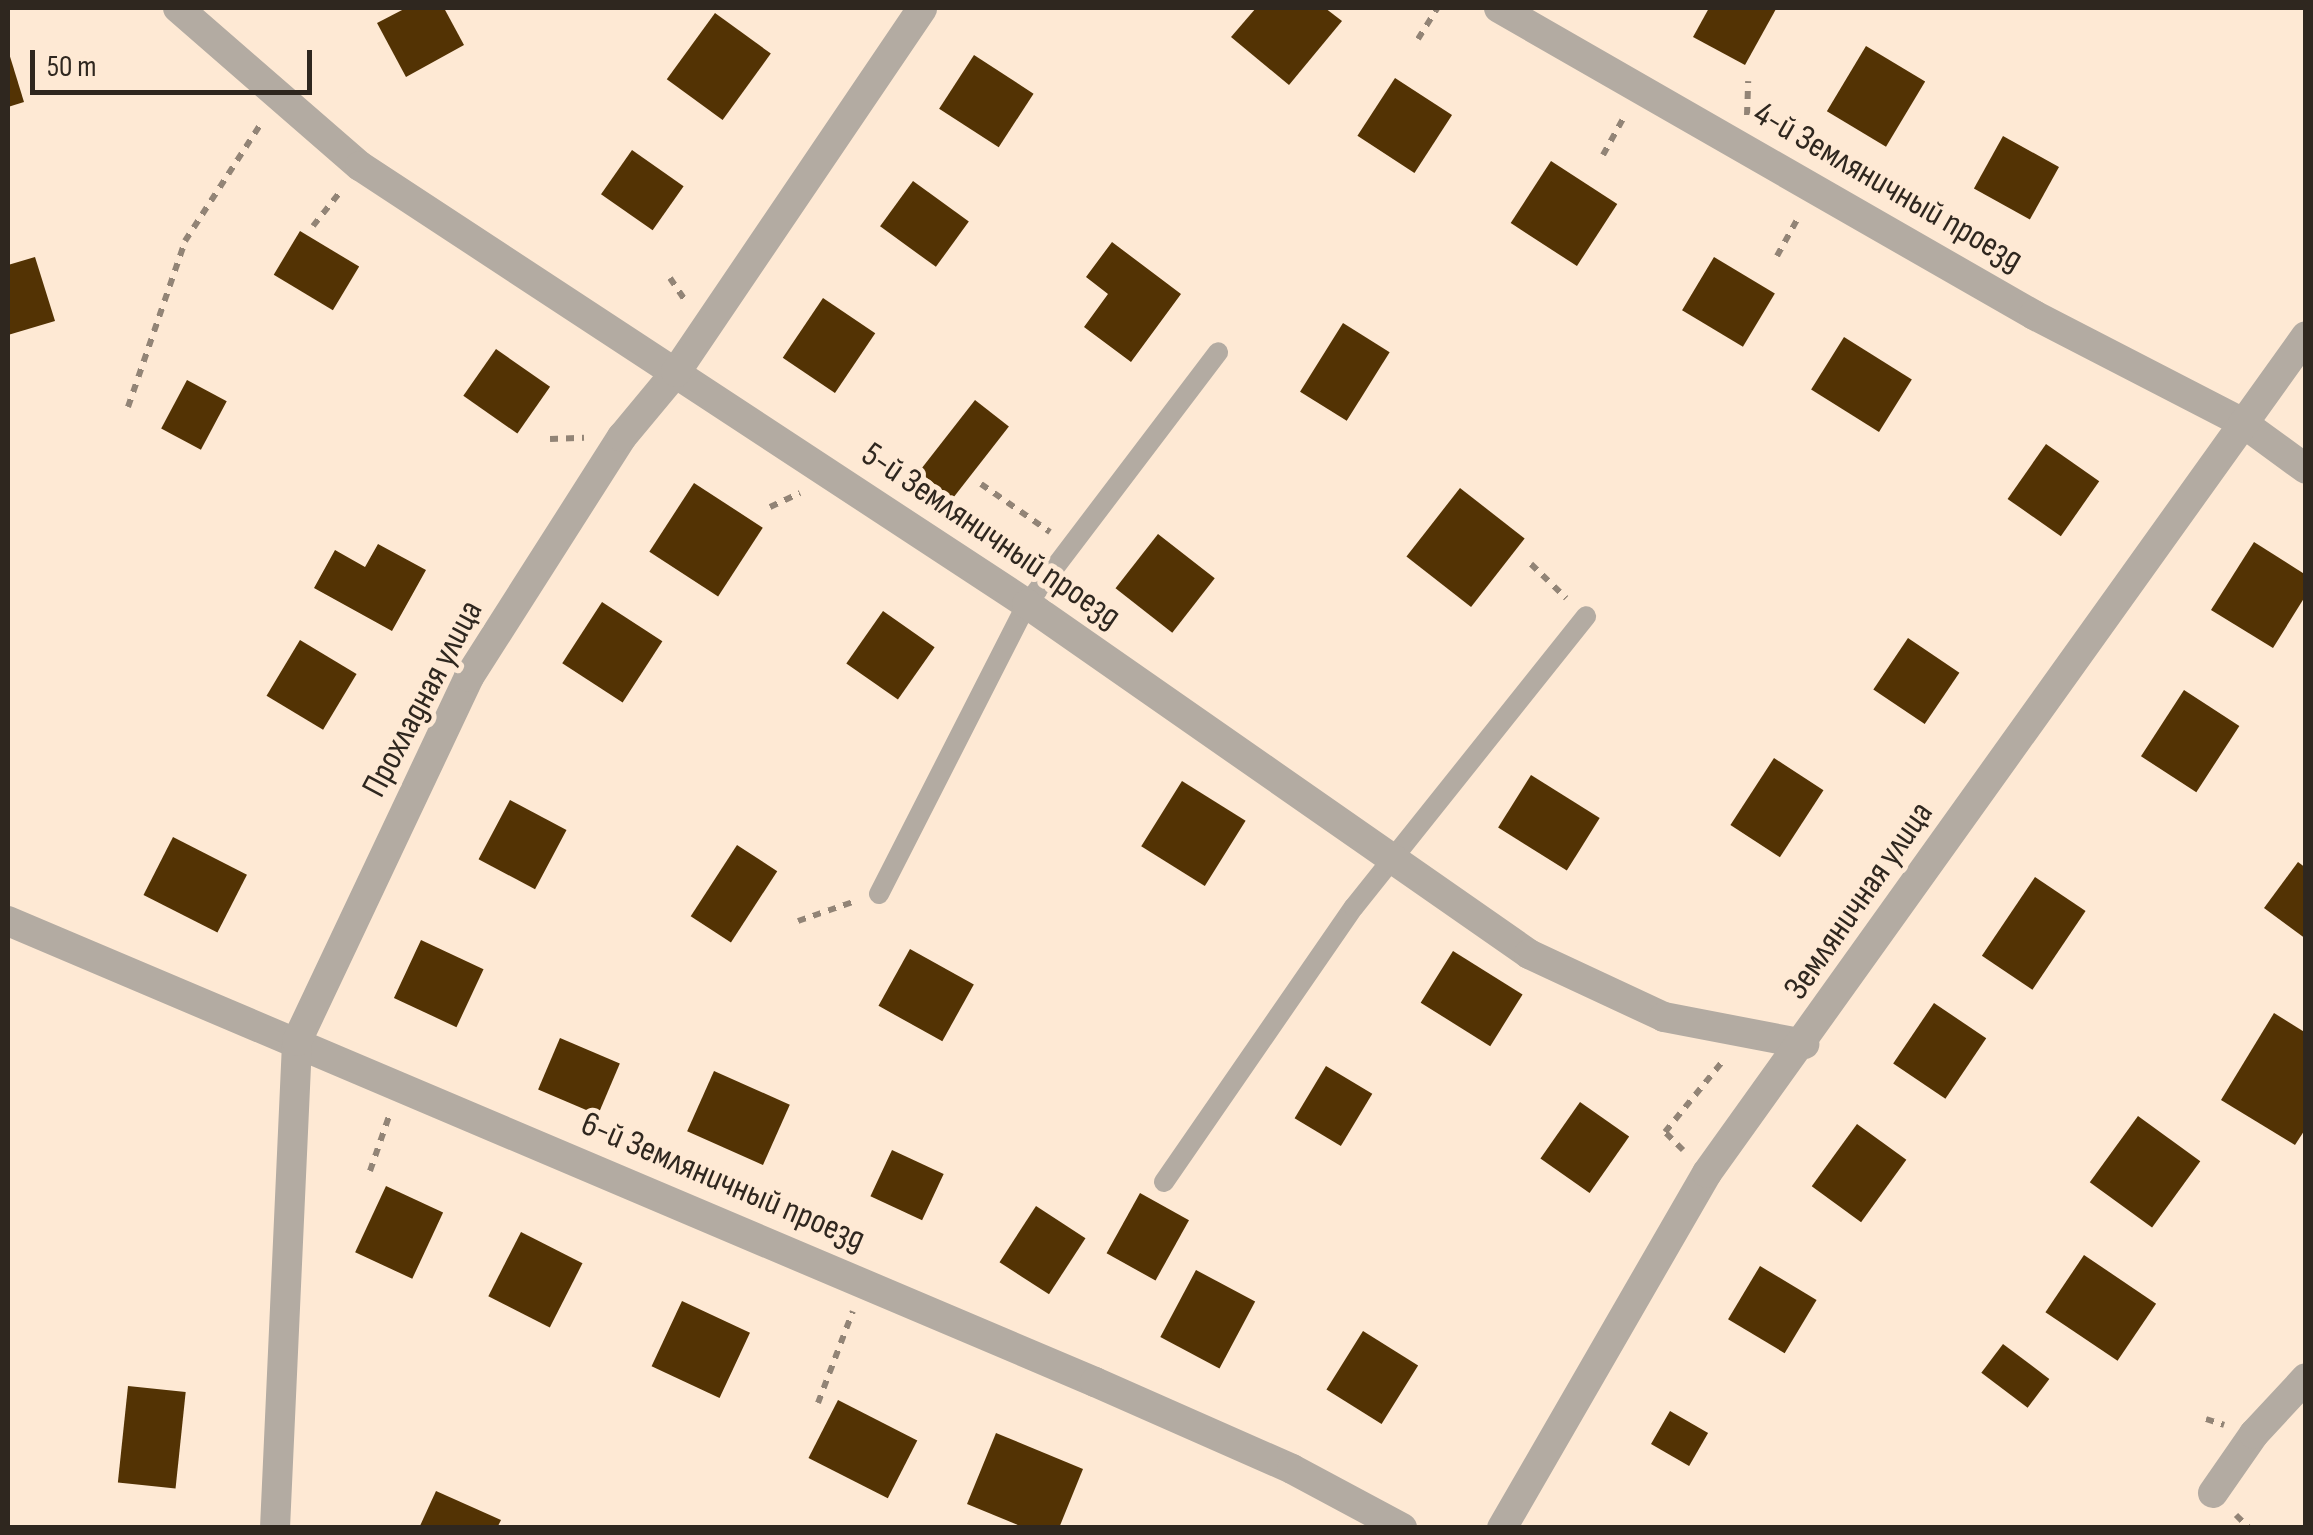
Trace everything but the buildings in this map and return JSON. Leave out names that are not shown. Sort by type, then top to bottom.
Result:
[{"type":"street","name":"5-й Земляничный проезд","points":[[178,8],[277,100],[360,166],[1027,604],[1529,954],[1664,1017],[1804,1044]]},
{"type":"street","name":"Прохладная улица","points":[[276,1528],[297,1040],[469,677],[622,438],[676,372],[922,8]]},
{"type":"street","name":"4-й Земляничный проезд","points":[[1499,8],[1814,189],[2242,423],[2306,469]]},
{"type":"street","name":"Земляничная улица","points":[[1502,1528],[1706,1173],[1804,1044],[2306,336]]},
{"type":"street","name":"6-й Земляничный проезд","points":[[8,920],[297,1040],[1292,1469],[1402,1528]]},
{"type":"street","points":[[2213,1493],[2254,1434],[2306,1378]]},
{"type":"lane","points":[[879,894],[1027,604],[1068,544],[1218,352]]},
{"type":"lane","points":[[1164,1182],[1354,907],[1586,616]]},
{"type":"path","points":[[1418,39],[1436,8]]},
{"type":"path","points":[[1603,156],[1640,90]]},
{"type":"path","points":[[128,407],[185,241],[277,100]]},
{"type":"path","points":[[313,226],[360,166]]},
{"type":"path","points":[[1778,256],[1814,189]]},
{"type":"path","points":[[981,484],[1068,544]]},
{"type":"path","points":[[1531,564],[1586,616]]},
{"type":"path","points":[[1706,1173],[1665,1132],[1746,1033]]},
{"type":"path","points":[[370,1172],[399,1084]]},
{"type":"path","points":[[818,1403],[864,1283]]}]
